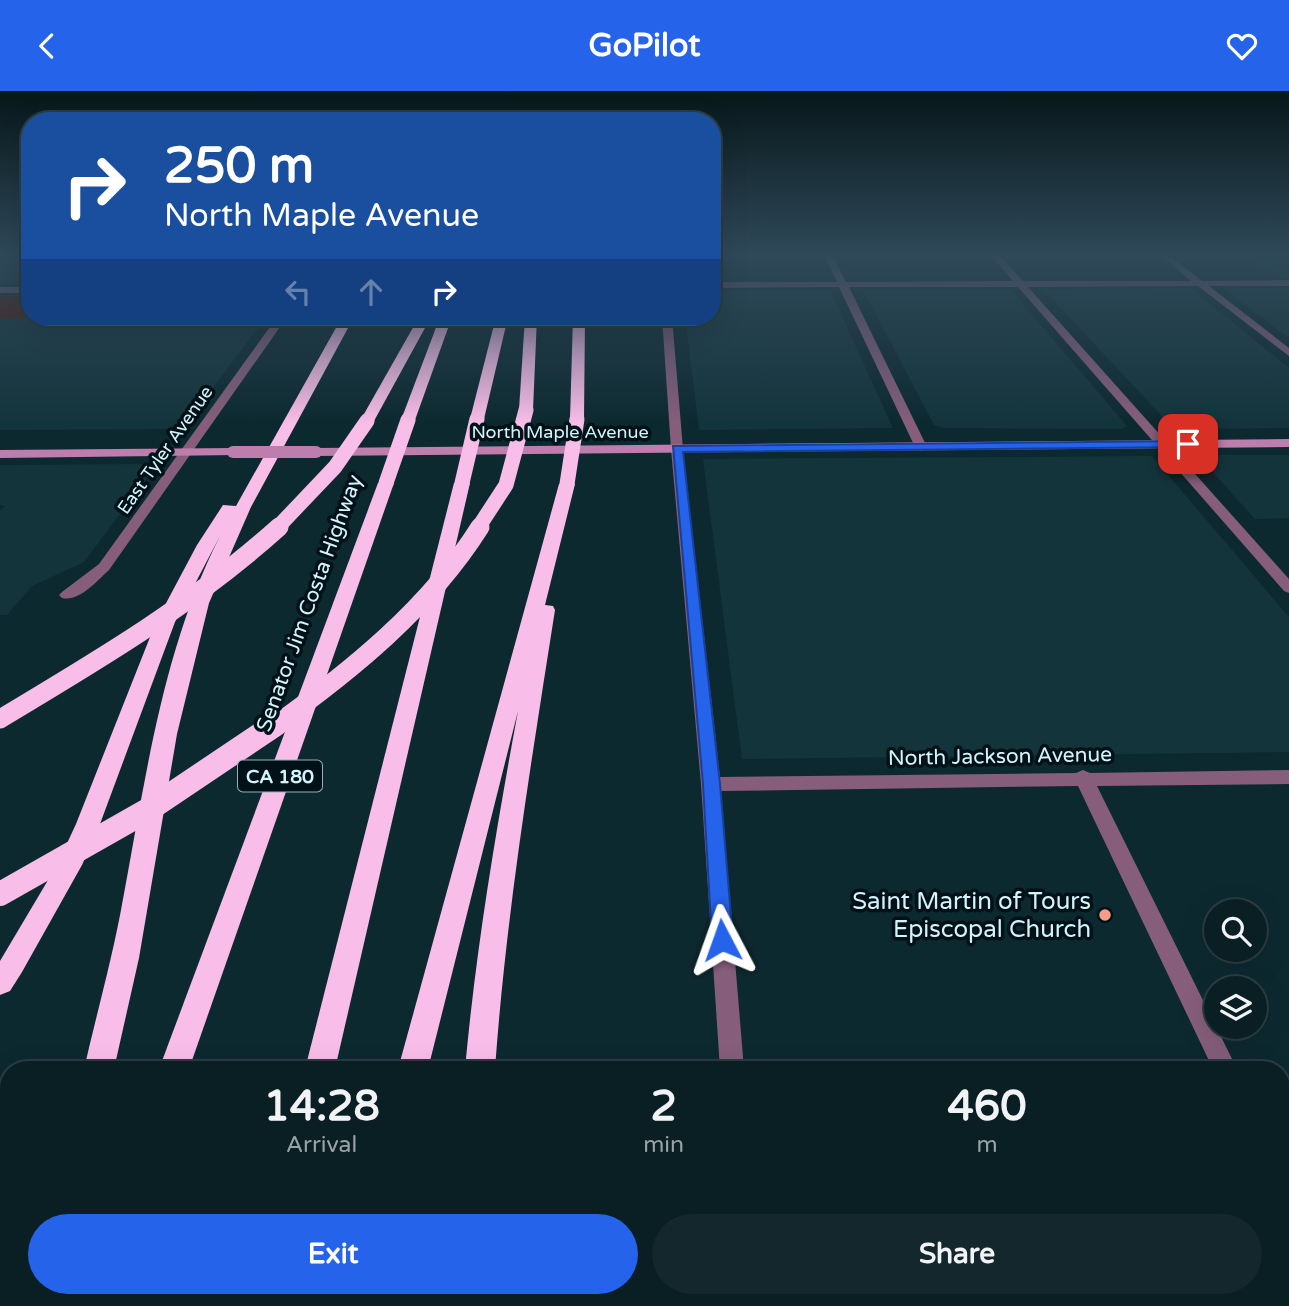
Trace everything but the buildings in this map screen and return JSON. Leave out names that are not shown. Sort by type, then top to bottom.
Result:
[{"type":"highway","points":[[102,1061],[133,926],[168,727],[193,623],[220,550],[343,326]]},
{"type":"highway","points":[[0,719],[147,628],[254,547],[323,484],[367,421],[420,326]]},
{"type":"highway","name":"Senator Jim Costa Highway","points":[[177,1061],[443,326]]},
{"type":"highway","points":[[322,1061],[500,326]]},
{"type":"highway","points":[[0,894],[136,817],[272,728],[342,675],[432,592],[488,519],[520,451],[526,410],[531,326]]},
{"type":"highway","points":[[481,1061],[487,982],[505,853],[577,419],[579,326]]},
{"type":"highway","points":[[0,983],[56,889],[86,827],[158,636],[181,586],[215,528],[286,426]]},
{"type":"highway","points":[[415,1061],[567,484]]},
{"type":"street","points":[[855,311],[921,447]]},
{"type":"street","points":[[1044,311],[1289,588]]},
{"type":"street","points":[[1235,311],[1289,353]]},
{"type":"street","name":"East Tyler Avenue","points":[[67,595],[89,581],[104,567],[276,326]]},
{"type":"street","points":[[668,326],[677,449],[711,784],[731,1061]]},
{"type":"street","name":"North Maple Avenue","points":[[0,454],[1289,443]]},
{"type":"street","points":[[1083,777],[1221,1061]]},
{"type":"street","name":"North Jackson Avenue","points":[[711,784],[1083,777],[1289,777]]},
{"type":"shaded area","points":[[0,311],[21,311],[21,318],[0,318]]},
{"type":"shaded area","points":[[721,311],[839,311],[893,428],[699,430],[686,326],[721,326]]},
{"type":"shaded area","points":[[874,311],[1029,311],[1127,426],[1121,429],[943,428],[934,425]]},
{"type":"shaded area","points":[[1063,311],[1218,311],[1289,368],[1289,428],[1183,429],[1171,426]]},
{"type":"shaded area","points":[[1253,311],[1289,311],[1289,338]]},
{"type":"shaded area","points":[[0,318],[21,318],[21,326],[259,326],[182,429],[0,430]]},
{"type":"shaded area","points":[[1197,455],[1289,455],[1289,518],[1255,519]]},
{"type":"shaded area","points":[[1152,456],[1289,617],[1289,752],[742,759],[703,459]]},
{"type":"shaded area","points":[[151,464],[155,467],[84,562],[32,586],[7,615],[0,615],[0,511],[5,506],[0,505],[0,465]]},
{"type":"place","name":"Saint Martin of Tours Episcopal Church","points":[[1105,915]]},
{"type":"route","points":[[722,940],[711,784],[677,449],[1188,444]]}]
